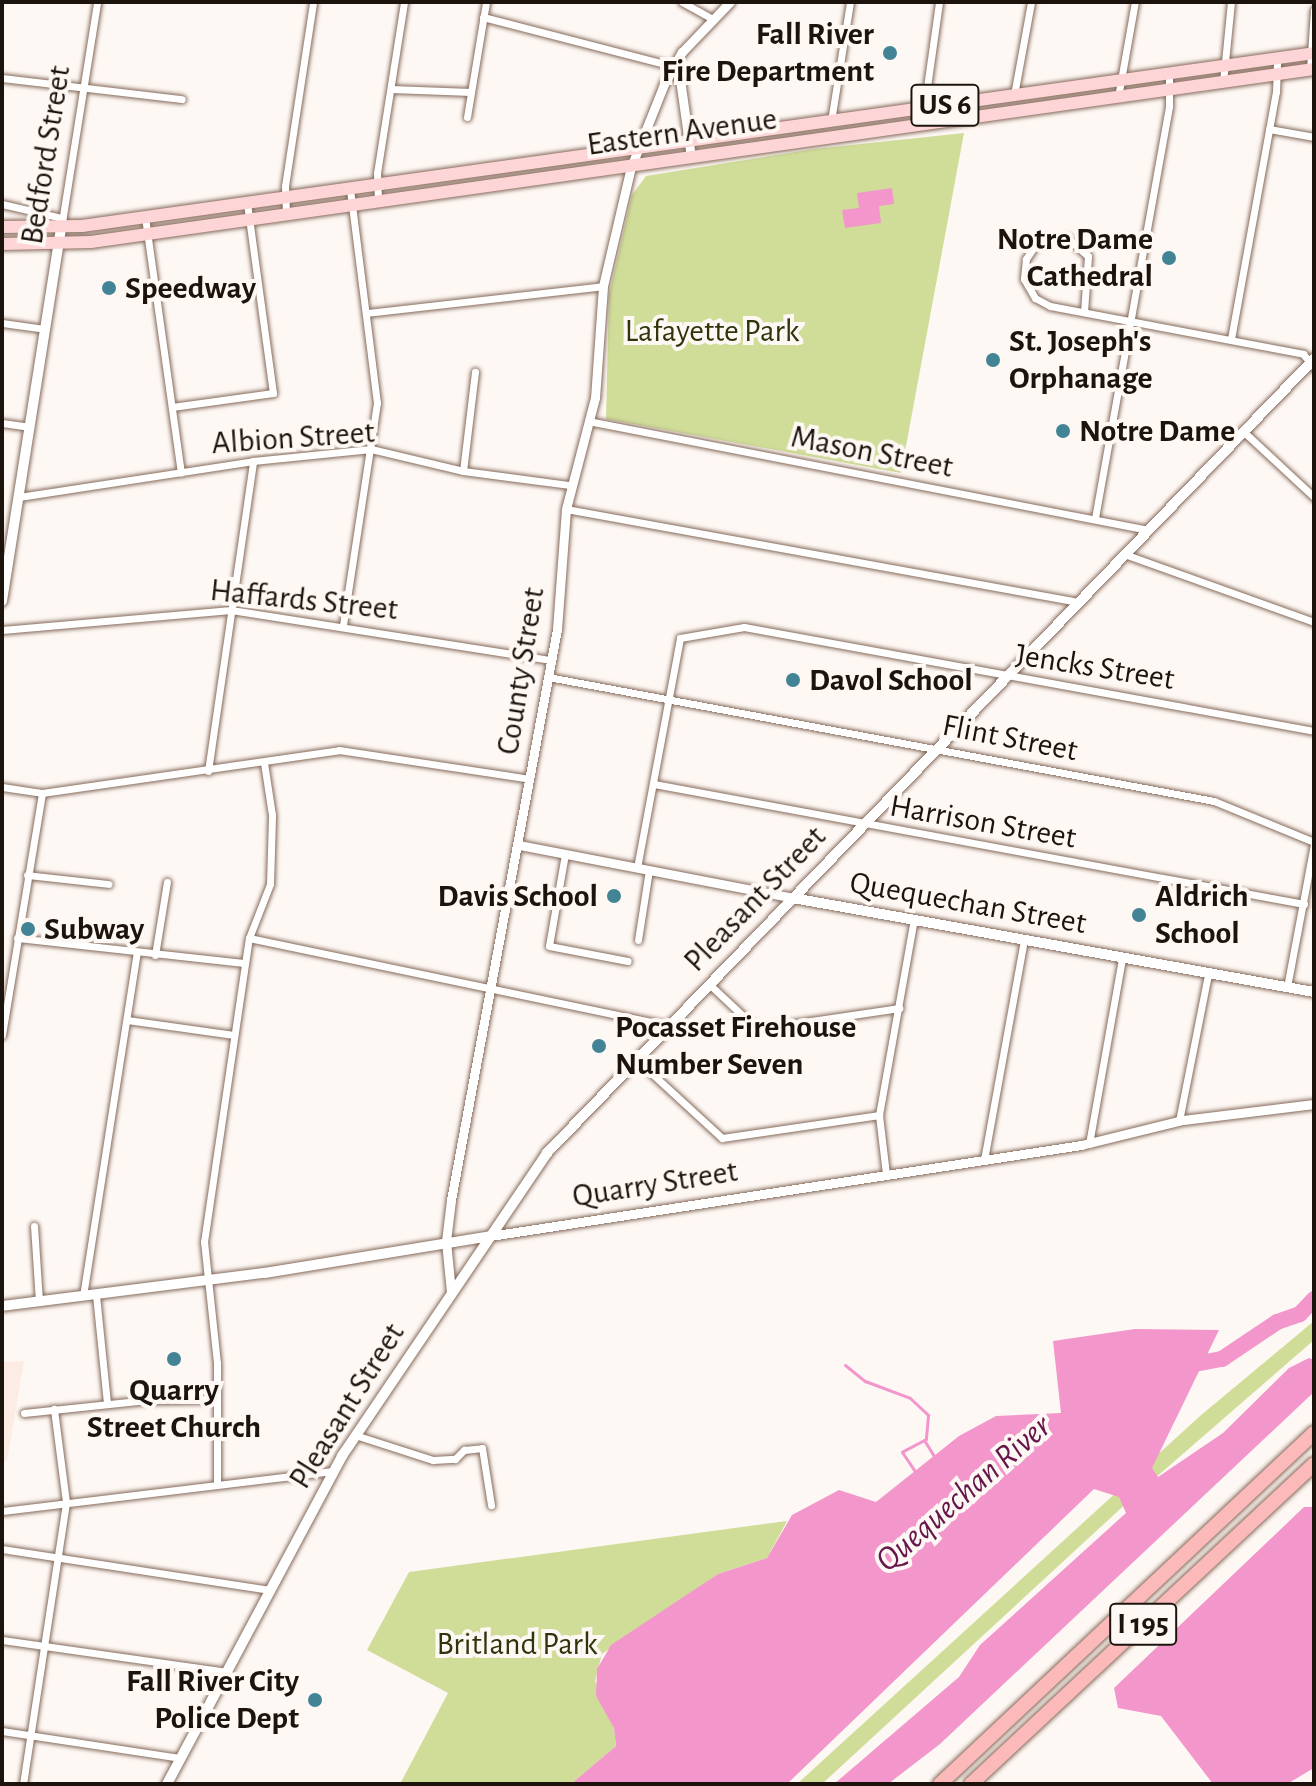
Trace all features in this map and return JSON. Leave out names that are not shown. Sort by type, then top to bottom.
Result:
[{"type":"highway","name":"I 195","points":[[940,1784],[1314,1433]]},
{"type":"highway","name":"I 195","points":[[971,1784],[1314,1464]]},
{"type":"main road","name":"Eastern Avenue","points":[[61,223],[145,217],[1311,53]]},
{"type":"main road","name":"Eastern Avenue","points":[[58,246],[1312,69]]},
{"type":"main road","name":"US 6","points":[[2,227],[61,223]]},
{"type":"main road","name":"Bedford Street","points":[[2,601],[8,531],[19,497],[61,223]]},
{"type":"main road","name":"US 6","points":[[2,244],[58,246]]},
{"type":"main road","name":"Pleasant Street","points":[[167,1784],[355,1435],[547,1153],[1124,554],[1313,363]]},
{"type":"main road","name":"Quequechan Street","points":[[793,898],[1314,992]]},
{"type":"main road","name":"Quarry Street","points":[[2,1306],[208,1281],[490,1236]]},
{"type":"street","name":"Bedford Street","points":[[61,223],[97,2]]},
{"type":"street","points":[[286,214],[285,197],[313,2]]},
{"type":"street","points":[[378,201],[377,184],[404,2]]},
{"type":"street","points":[[467,117],[486,2]]},
{"type":"street","points":[[682,2],[713,19]]},
{"type":"street","name":"County Street","points":[[451,1292],[446,1241],[551,660],[570,485],[596,389],[603,286],[631,167],[672,66],[730,2]]},
{"type":"street","points":[[831,121],[850,2]]},
{"type":"street","points":[[924,108],[939,2]]},
{"type":"street","points":[[1014,95],[1031,2]]},
{"type":"street","points":[[1118,97],[1135,2]]},
{"type":"street","points":[[1223,82],[1222,66],[1231,2]]},
{"type":"street","points":[[1312,69],[1314,10]]},
{"type":"street","points":[[483,17],[672,66],[679,75],[691,157]]},
{"type":"street","points":[[1231,339],[1269,129],[1278,74],[1277,58]]},
{"type":"street","points":[[1095,518],[1170,90],[1169,73]]},
{"type":"street","points":[[2,78],[82,91],[182,99]]},
{"type":"street","points":[[391,89],[471,92]]},
{"type":"street","points":[[1269,129],[1314,137]]},
{"type":"street","points":[[343,625],[371,449],[377,385],[350,188]]},
{"type":"street","points":[[172,407],[273,393],[247,203]]},
{"type":"street","points":[[2,204],[61,223]]},
{"type":"street","points":[[145,217],[181,472]]},
{"type":"street","points":[[1084,312],[1088,256],[1067,238],[1038,241],[1026,259],[1027,289],[1050,306],[1303,354],[1313,363]]},
{"type":"street","points":[[367,313],[603,286]]},
{"type":"street","points":[[2,323],[45,329]]},
{"type":"street","points":[[463,471],[475,372]]},
{"type":"street","name":"Mason Street","points":[[588,421],[1148,530]]},
{"type":"street","points":[[2,423],[29,427]]},
{"type":"street","points":[[1244,432],[1314,497]]},
{"type":"street","name":"Albion Street","points":[[19,497],[253,461],[371,449],[463,471],[570,485]]},
{"type":"street","points":[[208,771],[253,461]]},
{"type":"street","points":[[566,509],[1078,602]]},
{"type":"street","points":[[1124,554],[1314,622]]},
{"type":"street","name":"Haffards Street","points":[[2,630],[231,610],[343,625],[551,660]]},
{"type":"street","name":"Jencks Street","points":[[670,700],[680,638],[744,627],[1314,731]]},
{"type":"street","name":"Flint Street","points":[[548,677],[1214,801],[1314,843]]},
{"type":"street","points":[[637,868],[670,700]]},
{"type":"street","points":[[2,787],[42,793],[339,750],[530,779]]},
{"type":"street","points":[[217,1484],[217,1399],[204,1242],[249,938],[270,884],[272,815],[264,763]]},
{"type":"street","name":"Harrison Street","points":[[654,784],[862,825],[1304,904]]},
{"type":"street","points":[[2,1035],[42,793]]},
{"type":"street","points":[[1287,987],[1314,843]]},
{"type":"street","name":"Quequechan Street","points":[[519,845],[793,898]]},
{"type":"street","points":[[565,854],[549,946],[628,961]]},
{"type":"street","points":[[638,940],[649,870]]},
{"type":"street","points":[[27,875],[109,884]]},
{"type":"street","points":[[155,955],[167,882]]},
{"type":"street","points":[[886,1174],[879,1115],[914,919]]},
{"type":"street","points":[[17,938],[245,963]]},
{"type":"street","points":[[249,938],[669,1026]]},
{"type":"street","points":[[984,1160],[1024,940]]},
{"type":"street","points":[[83,1296],[137,953]]},
{"type":"street","points":[[1089,1144],[1122,958]]},
{"type":"street","points":[[1179,1121],[1208,974]]},
{"type":"street","points":[[709,984],[757,1029],[899,1008]]},
{"type":"street","points":[[127,1020],[234,1035]]},
{"type":"street","points":[[636,1059],[722,1138],[879,1115]]},
{"type":"street","name":"Quarry Street","points":[[490,1236],[1089,1144],[1179,1121],[1314,1104]]},
{"type":"street","points":[[34,1226],[39,1302]]},
{"type":"street","points":[[96,1295],[107,1403]]},
{"type":"street","points":[[24,1413],[107,1403],[217,1399]]},
{"type":"street","points":[[23,1784],[66,1502],[54,1409]]},
{"type":"street","points":[[355,1435],[433,1460],[455,1459],[464,1450],[482,1448],[491,1505]]},
{"type":"street","points":[[2,1511],[334,1471]]},
{"type":"street","points":[[2,1549],[270,1590]]},
{"type":"street","points":[[2,1640],[226,1672]]},
{"type":"street","points":[[2,1731],[181,1758]]},
{"type":"shaded area","points":[[24,1361],[7,1461],[2,1462],[2,1362]]},
{"type":"green space","name":"Lafayette Park","points":[[964,133],[901,473],[606,419],[609,295],[632,195],[646,176],[814,149]]},
{"type":"green space","points":[[1314,1321],[1314,1340],[1131,1499],[822,1784],[797,1784],[1200,1416]]},
{"type":"green space","name":"Britland Park","points":[[787,1521],[767,1558],[718,1574],[602,1654],[595,1681],[614,1728],[616,1746],[571,1784],[400,1784],[448,1693],[367,1650],[409,1572]]},
{"type":"water","points":[[892,188],[894,204],[879,206],[881,223],[845,228],[842,210],[859,208],[857,193]]},
{"type":"water","points":[[1135,1329],[1219,1330],[1152,1468],[1158,1477],[1223,1433],[1289,1368],[1309,1358],[1314,1360],[1314,1392],[940,1744],[888,1784],[834,1784],[959,1677],[980,1645],[1126,1513],[1119,1497],[1094,1489],[787,1784],[571,1784],[616,1746],[614,1728],[596,1696],[597,1669],[611,1645],[718,1574],[767,1558],[792,1515],[839,1490],[876,1502],[959,1436],[996,1416],[1061,1413],[1053,1341]]},
{"type":"water","points":[[1304,1507],[1314,1507],[1314,1768],[1287,1784],[1213,1784],[1161,1716],[1118,1708],[1114,1688]]},
{"type":"waterway","name":"Quequechan River","points":[[1185,1366],[1222,1359],[1277,1322],[1300,1314],[1314,1299]]},
{"type":"waterway","points":[[845,1365],[865,1381],[910,1398],[928,1415],[926,1439],[902,1452],[915,1471]]},
{"type":"waterway","points":[[924,1440],[934,1456]]},
{"type":"place","name":"Fall River Fire Department","points":[[890,53]]},
{"type":"place","name":"Notre Dame Cathedral","points":[[1169,258]]},
{"type":"place","name":"Speedway","points":[[109,288]]},
{"type":"place","name":"St. Joseph's Orphanage","points":[[993,360]]},
{"type":"place","name":"Notre Dame","points":[[1063,431]]},
{"type":"place","name":"Davol School","points":[[793,680]]},
{"type":"place","name":"Davis School","points":[[614,896]]},
{"type":"place","name":"Aldrich School","points":[[1139,915]]},
{"type":"place","name":"Subway","points":[[28,929]]},
{"type":"place","name":"Pocasset Firehouse Number Seven","points":[[599,1046]]},
{"type":"place","name":"Quarry Street Church","points":[[174,1359]]},
{"type":"place","name":"Fall River City Police Dept","points":[[315,1700]]}]
